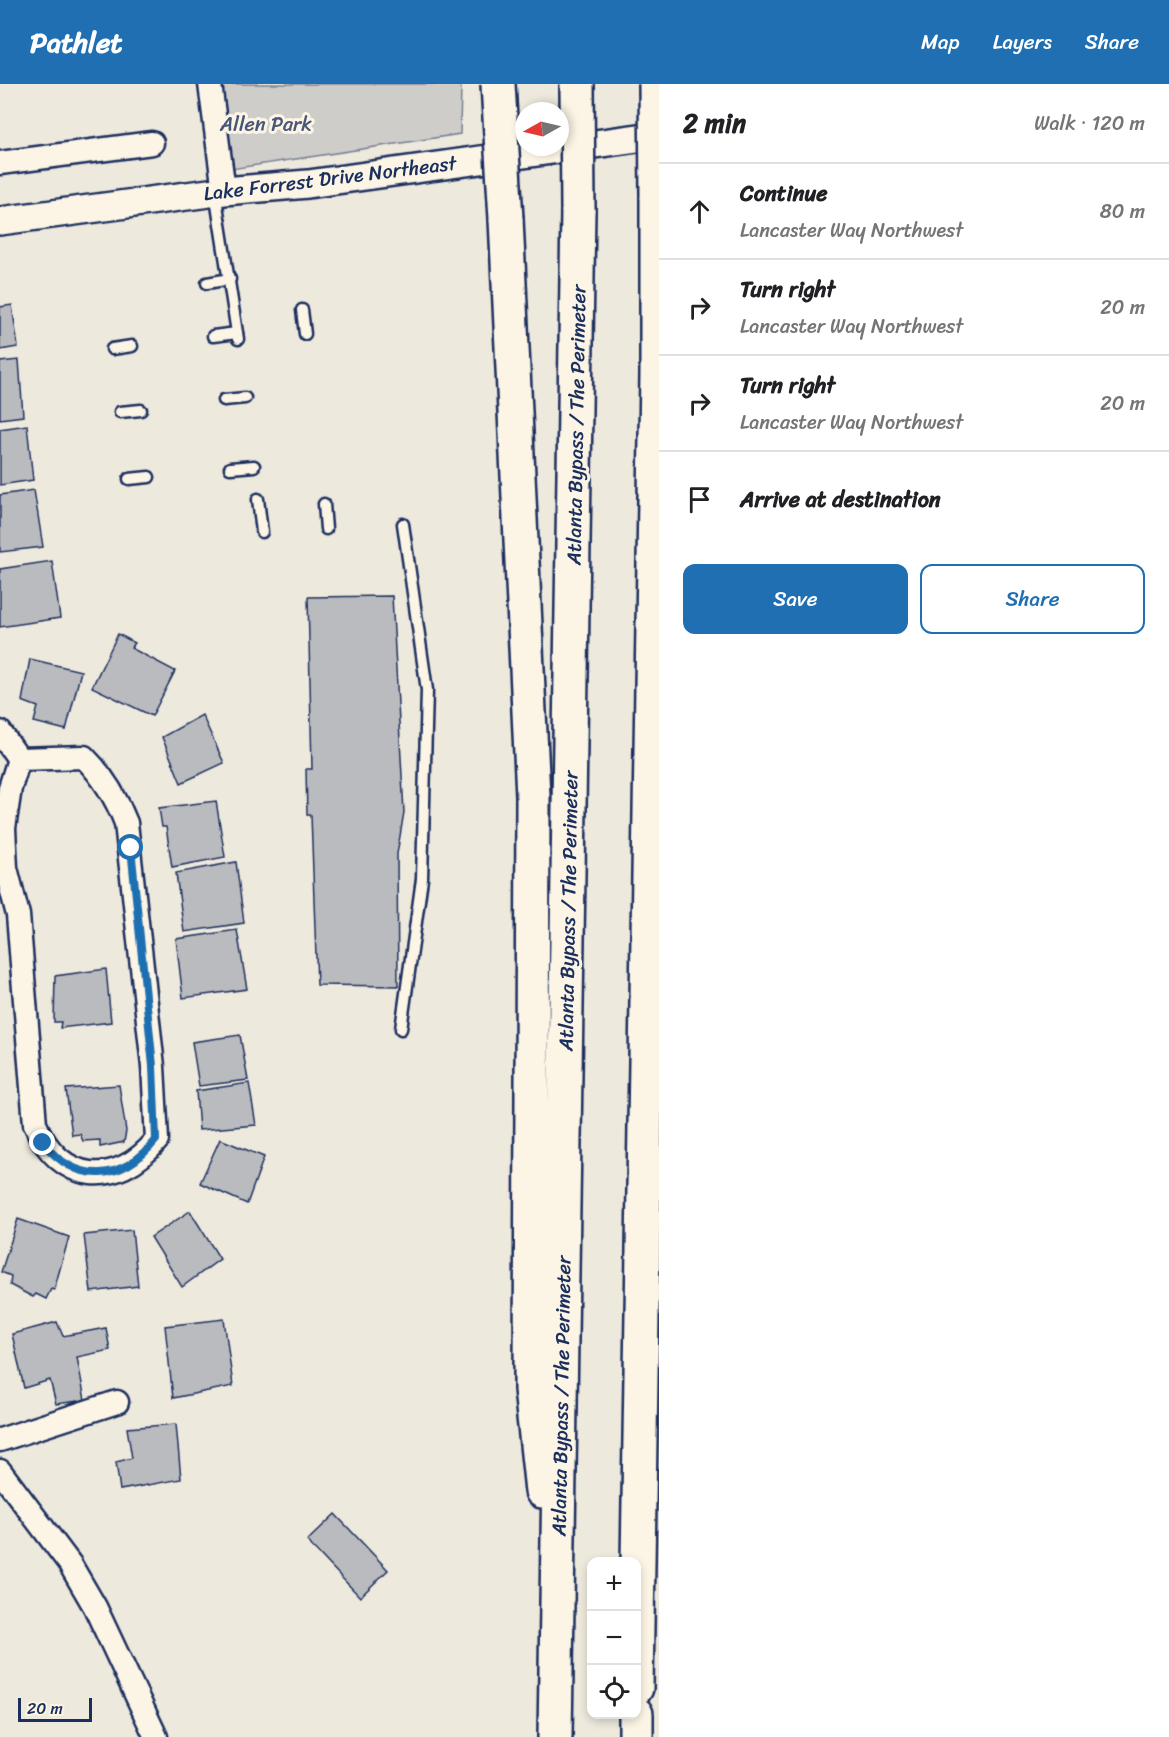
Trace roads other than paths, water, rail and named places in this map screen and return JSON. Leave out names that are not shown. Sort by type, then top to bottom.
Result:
[{"type":"highway","points":[[498,84],[533,797],[531,1389],[557,1635]]},
{"type":"highway","name":"Atlanta Bypass / The Perimeter","points":[[555,1737],[578,84]]},
{"type":"highway","points":[[636,1665],[655,802],[656,84]]},
{"type":"highway","points":[[636,1719],[636,1737]]},
{"type":"street","points":[[210,84],[220,192]]},
{"type":"street","name":"Lake Forrest Drive Northeast","points":[[0,222],[220,192],[320,182],[659,135]]},
{"type":"street","points":[[0,163],[152,143]]},
{"type":"street","points":[[3,736],[19,759]]},
{"type":"street","points":[[84,757],[101,774],[116,797],[126,823],[152,1054],[156,1140],[131,1164],[115,1172],[94,1174],[75,1170],[56,1159],[43,1143],[35,1124],[18,915],[6,868],[4,828],[10,788],[19,759],[84,757]]},
{"type":"street","points":[[0,1440],[117,1402]]},
{"type":"street","points":[[0,1471],[70,1564],[95,1607],[156,1737]]},
{"type":"lane","points":[[213,336],[238,336],[220,192]]},
{"type":"lane","points":[[207,283],[230,279]]},
{"type":"lane","points":[[302,310],[305,334]]},
{"type":"lane","points":[[112,349],[132,346]]},
{"type":"lane","points":[[224,400],[245,398]]},
{"type":"lane","points":[[120,412],[141,410]]},
{"type":"lane","points":[[230,468],[254,466]]},
{"type":"lane","points":[[129,479],[149,477]]},
{"type":"lane","points":[[258,500],[262,532]]},
{"type":"lane","points":[[324,504],[326,529]]},
{"type":"lane","points":[[401,1029],[422,879],[427,690],[403,524]]},
{"type":"park label","name":"Allen Park","points":[[266,124]]}]
